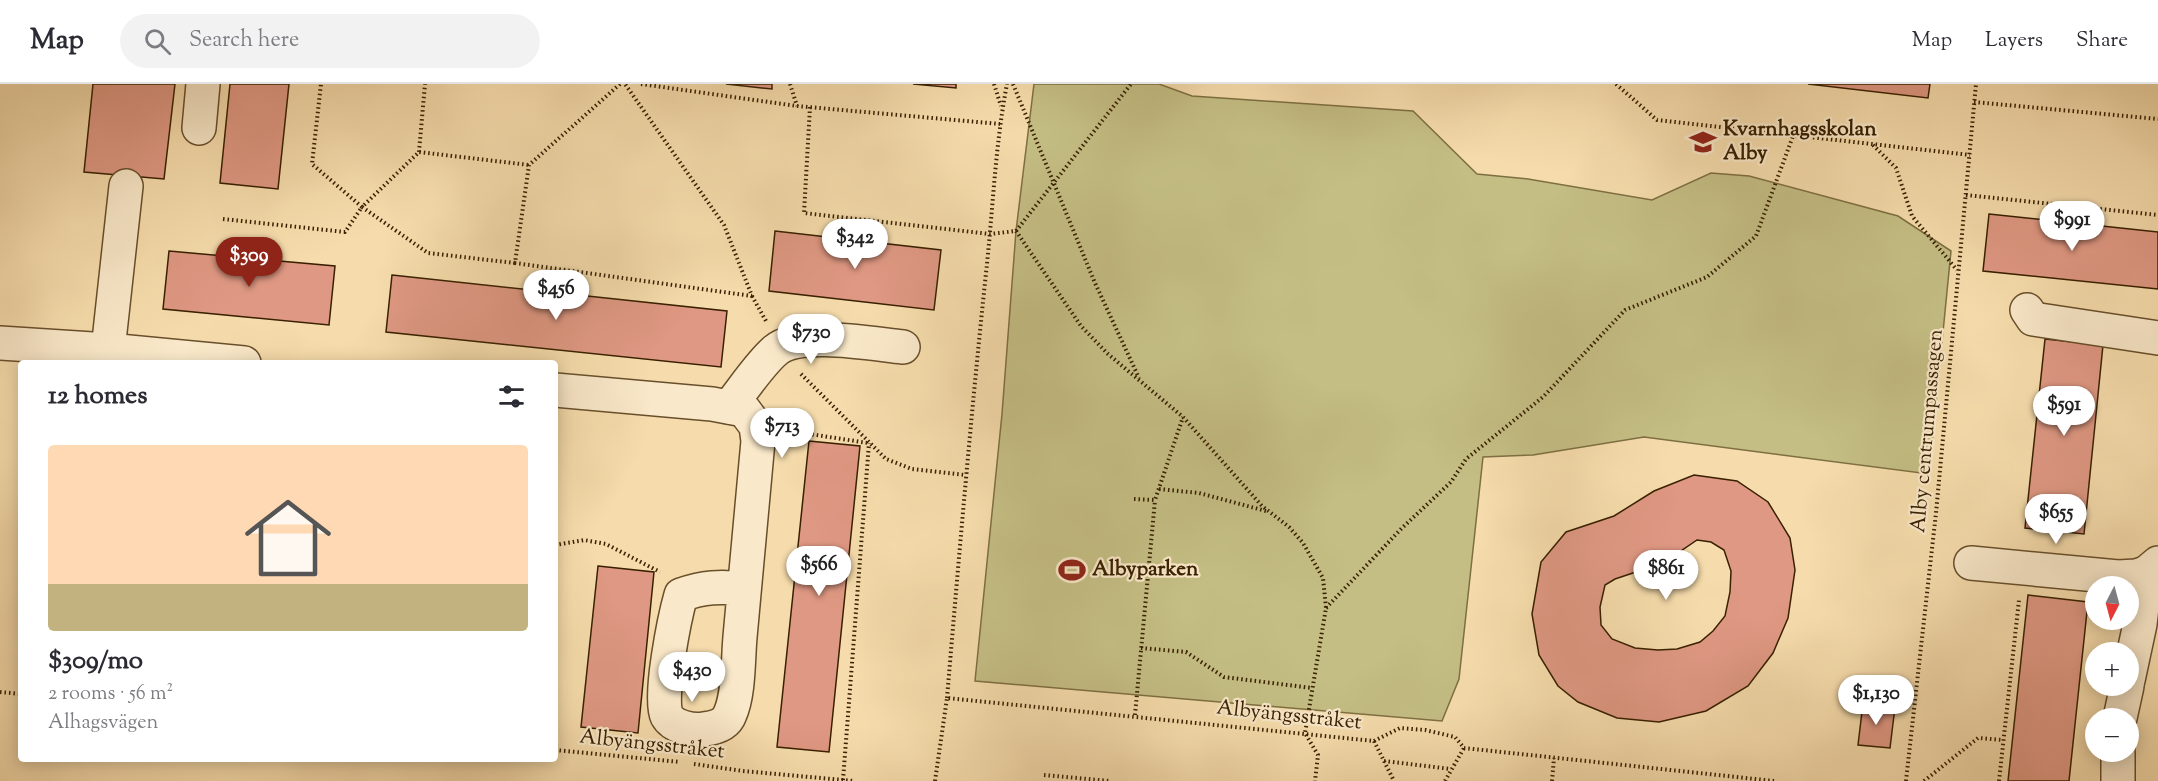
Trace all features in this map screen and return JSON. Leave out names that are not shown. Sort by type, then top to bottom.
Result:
[{"type":"street","points":[[199,128],[203,84]]},
{"type":"street","points":[[108,350],[126,186]]},
{"type":"street","points":[[2027,310],[2033,319],[2158,338]]},
{"type":"street","points":[[720,406],[775,350],[786,343],[819,339],[903,347]]},
{"type":"street","points":[[0,343],[213,360]]},
{"type":"street","points":[[558,390],[744,410],[756,426],[758,441],[744,589]]},
{"type":"street","points":[[1971,563],[2118,577],[2136,576],[2152,568]]},
{"type":"street","points":[[2136,642],[2152,568]]},
{"type":"street","points":[[2118,762],[2118,781]]},
{"type":"path","points":[[321,84],[312,164],[362,207],[428,253],[752,296]]},
{"type":"path","points":[[222,219],[345,232],[362,207],[419,152],[425,84]]},
{"type":"path","points":[[515,263],[529,165],[623,84],[724,225],[752,296],[766,321]]},
{"type":"path","points":[[641,84],[797,106],[1000,124]]},
{"type":"path","points":[[790,84],[797,106]]},
{"type":"path","points":[[994,84],[1002,108]]},
{"type":"path","points":[[934,781],[947,698],[965,475],[1000,124],[1007,84]]},
{"type":"path","points":[[1013,84],[1095,283],[1140,381]]},
{"type":"path","points":[[810,107],[804,213],[990,234],[1016,231],[1131,84]]},
{"type":"path","points":[[1616,84],[1657,120],[1970,155]]},
{"type":"path","name":"Alby centrumpassagen","points":[[1906,781],[1936,513],[1976,84]]},
{"type":"path","points":[[1974,102],[2158,119]]},
{"type":"path","points":[[1326,608],[1402,528],[1450,482],[1466,459],[1543,397],[1625,310],[1707,277],[1756,236],[1793,136]]},
{"type":"path","points":[[1873,145],[1896,168],[1912,216],[1957,271]]},
{"type":"path","points":[[419,152],[529,165]]},
{"type":"path","points":[[1966,195],[2158,215]]},
{"type":"path","points":[[1016,231],[1082,326],[1108,354],[1183,417],[1262,506],[1289,527],[1302,543],[1323,578],[1326,608],[1305,733],[1318,755],[1315,781]]},
{"type":"path","points":[[794,367],[886,459],[912,468],[965,475]]},
{"type":"path","points":[[1135,716],[1155,500],[1183,417]]},
{"type":"path","points":[[756,426],[869,443]]},
{"type":"path","points":[[843,780],[869,443]]},
{"type":"path","points":[[1159,489],[1199,492],[1269,512]]},
{"type":"path","points":[[1134,499],[1155,500]]},
{"type":"path","points":[[558,544],[584,540],[606,544],[666,575]]},
{"type":"path","points":[[1999,781],[2023,568]]},
{"type":"path","points":[[1141,648],[1186,652],[1224,676],[1312,688]]},
{"type":"path","points":[[0,692],[18,694]]},
{"type":"path","name":"Albyängsstråket","points":[[947,698],[1374,741],[1400,728],[1425,730],[1455,736],[1464,748],[1774,781]]},
{"type":"path","points":[[1924,781],[1978,738],[2003,740]]},
{"type":"path","points":[[1374,741],[1394,781]]},
{"type":"path","points":[[1445,781],[1464,748]]},
{"type":"path","name":"Albyängsstråket","points":[[558,750],[681,762]]},
{"type":"path","points":[[1552,781],[1554,758]]},
{"type":"path","points":[[1384,761],[1451,769]]},
{"type":"path","name":"Albyängsstråket","points":[[692,764],[854,781]]},
{"type":"path","points":[[1044,775],[1110,781]]},
{"type":"shaded area","name":"Albyparken","points":[[1034,84],[1159,84],[1192,96],[1413,111],[1477,174],[1528,179],[1652,200],[1711,173],[1749,176],[1898,216],[1951,251],[1929,474],[1644,437],[1533,455],[1483,457],[1459,679],[1442,721],[975,681],[1002,414],[1016,231]]},
{"type":"building","points":[[93,84],[175,84],[164,179],[84,172]]},
{"type":"building","points":[[230,84],[289,84],[278,189],[220,183]]},
{"type":"building","points":[[726,84],[772,84],[772,89]]},
{"type":"building","points":[[913,84],[956,84],[956,88]]},
{"type":"building","points":[[1808,84],[1930,84],[1928,98]]},
{"type":"building","points":[[1989,214],[2158,232],[2158,289],[1983,271]]},
{"type":"building","points":[[775,231],[941,250],[934,310],[769,291]]},
{"type":"building","points":[[169,251],[335,266],[329,325],[163,309]]},
{"type":"building","points":[[392,275],[727,311],[721,367],[386,332]]},
{"type":"building","points":[[2045,339],[2103,345],[2084,534],[2025,528]]},
{"type":"building","points":[[809,441],[860,446],[829,752],[777,747]]},
{"type":"building","points":[[1694,475],[1737,481],[1768,502],[1790,538],[1795,570],[1788,618],[1773,653],[1748,686],[1706,711],[1659,722],[1617,718],[1578,702],[1558,686],[1539,655],[1532,614],[1541,562],[1566,532],[1614,516],[1654,491]],"holes":[[[1697,540],[1711,542],[1724,550],[1731,571],[1725,616],[1713,631],[1700,642],[1677,649],[1635,648],[1612,639],[1601,625],[1600,607],[1605,585],[1669,559]]]},
{"type":"building","points":[[598,566],[654,572],[638,733],[581,727]]},
{"type":"building","points":[[2028,595],[2085,602],[2085,630],[2069,781],[2008,781]]},
{"type":"building","points":[[1863,703],[1895,707],[1890,748],[1858,745]]},
{"type":"place","name":"Kvarnhagsskolan Alby","points":[[1703,142]]},
{"type":"place","name":"Albyparken","points":[[1072,570]]}]
